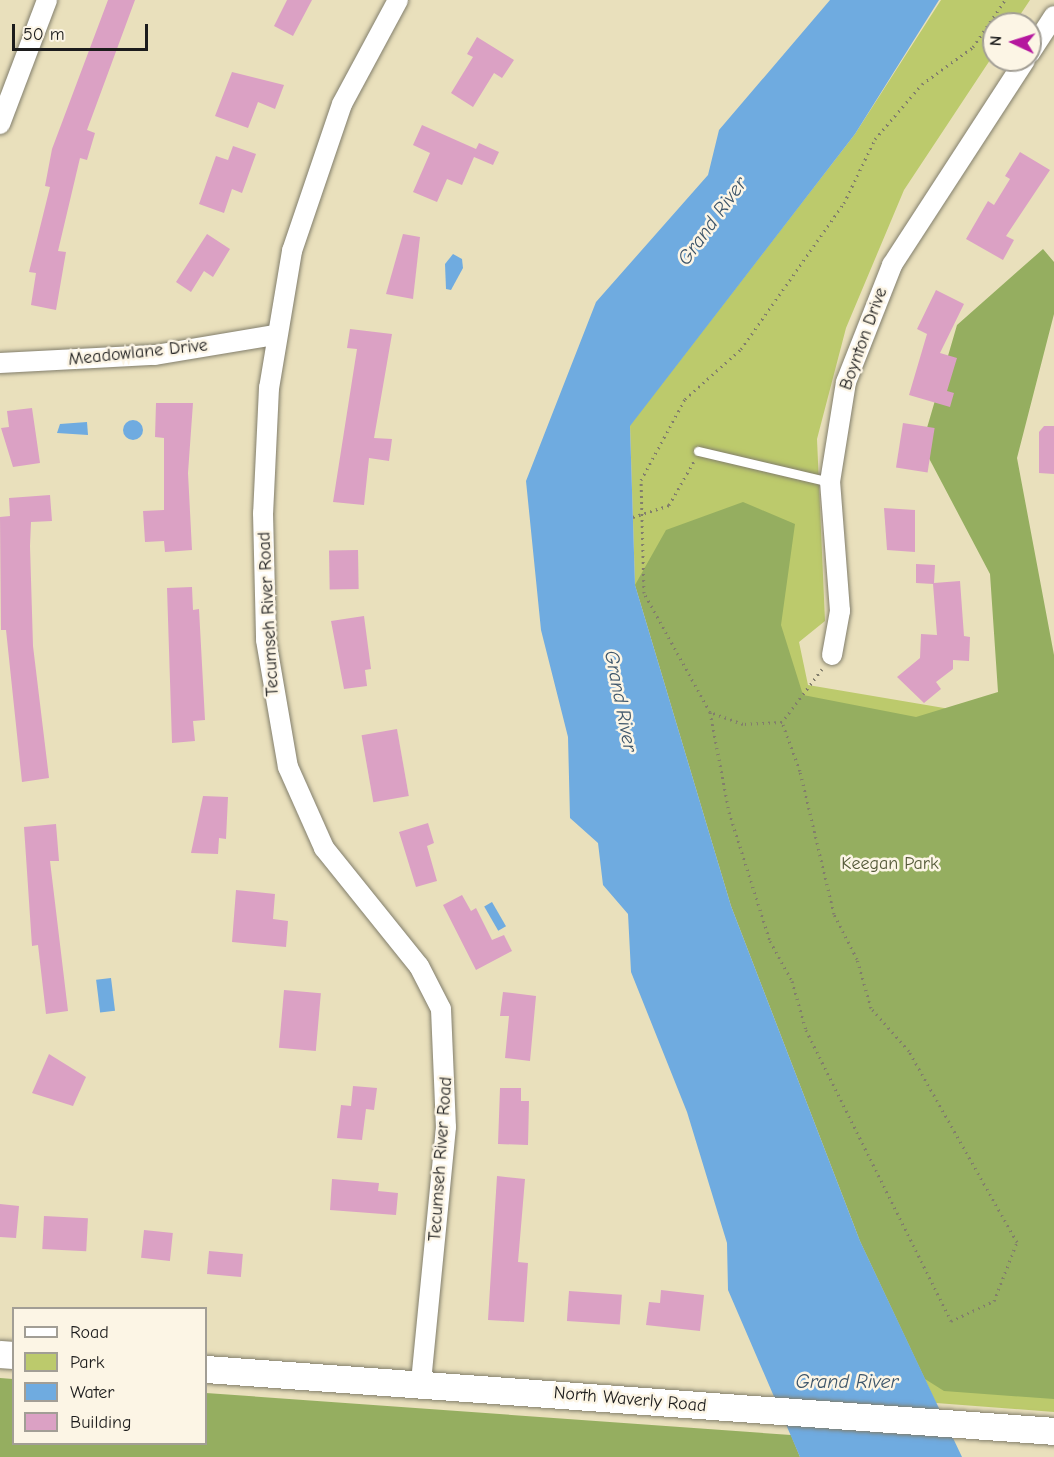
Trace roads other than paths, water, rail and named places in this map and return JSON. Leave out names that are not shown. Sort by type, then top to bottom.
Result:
[{"type":"main road","name":"North Waverly Road","points":[[207,1369],[1054,1431]]},
{"type":"street","points":[[0,124],[47,0]]},
{"type":"street","name":"Tecumseh River Road","points":[[398,0],[342,104],[306,201],[275,335],[263,513],[266,640],[280,738],[308,821],[420,966],[444,1028],[444,1170],[421,1383]]},
{"type":"street","points":[[1042,34],[1054,16]]},
{"type":"street","name":"Boynton Drive","points":[[832,655],[840,611],[830,482],[846,382],[892,265],[1017,72]]},
{"type":"street","name":"Meadowlane Drive","points":[[0,363],[155,355],[275,335]]},
{"type":"lane","points":[[698,451],[830,482]]},
{"type":"water","name":"Grand River","points":[[830,0],[939,0],[855,134],[630,426],[635,585],[731,906],[860,1241],[962,1457],[800,1457],[728,1290],[727,1243],[687,1112],[631,972],[628,914],[603,885],[598,843],[570,818],[568,737],[541,630],[526,481],[596,302],[708,175],[719,130]]},
{"type":"water","points":[[453,254],[462,259],[463,268],[451,290],[446,289],[445,264]]},
{"type":"water","points":[[133,420],[140,423],[143,430],[140,437],[133,440],[126,437],[123,430],[126,423]]},
{"type":"water","points":[[87,422],[88,435],[57,433],[60,424]]},
{"type":"water","points":[[492,902],[506,926],[498,931],[484,906]]},
{"type":"water","points":[[111,978],[115,1011],[100,1013],[96,980]]},
{"type":"park label","name":"Keegan Park","points":[[890,864]]}]
